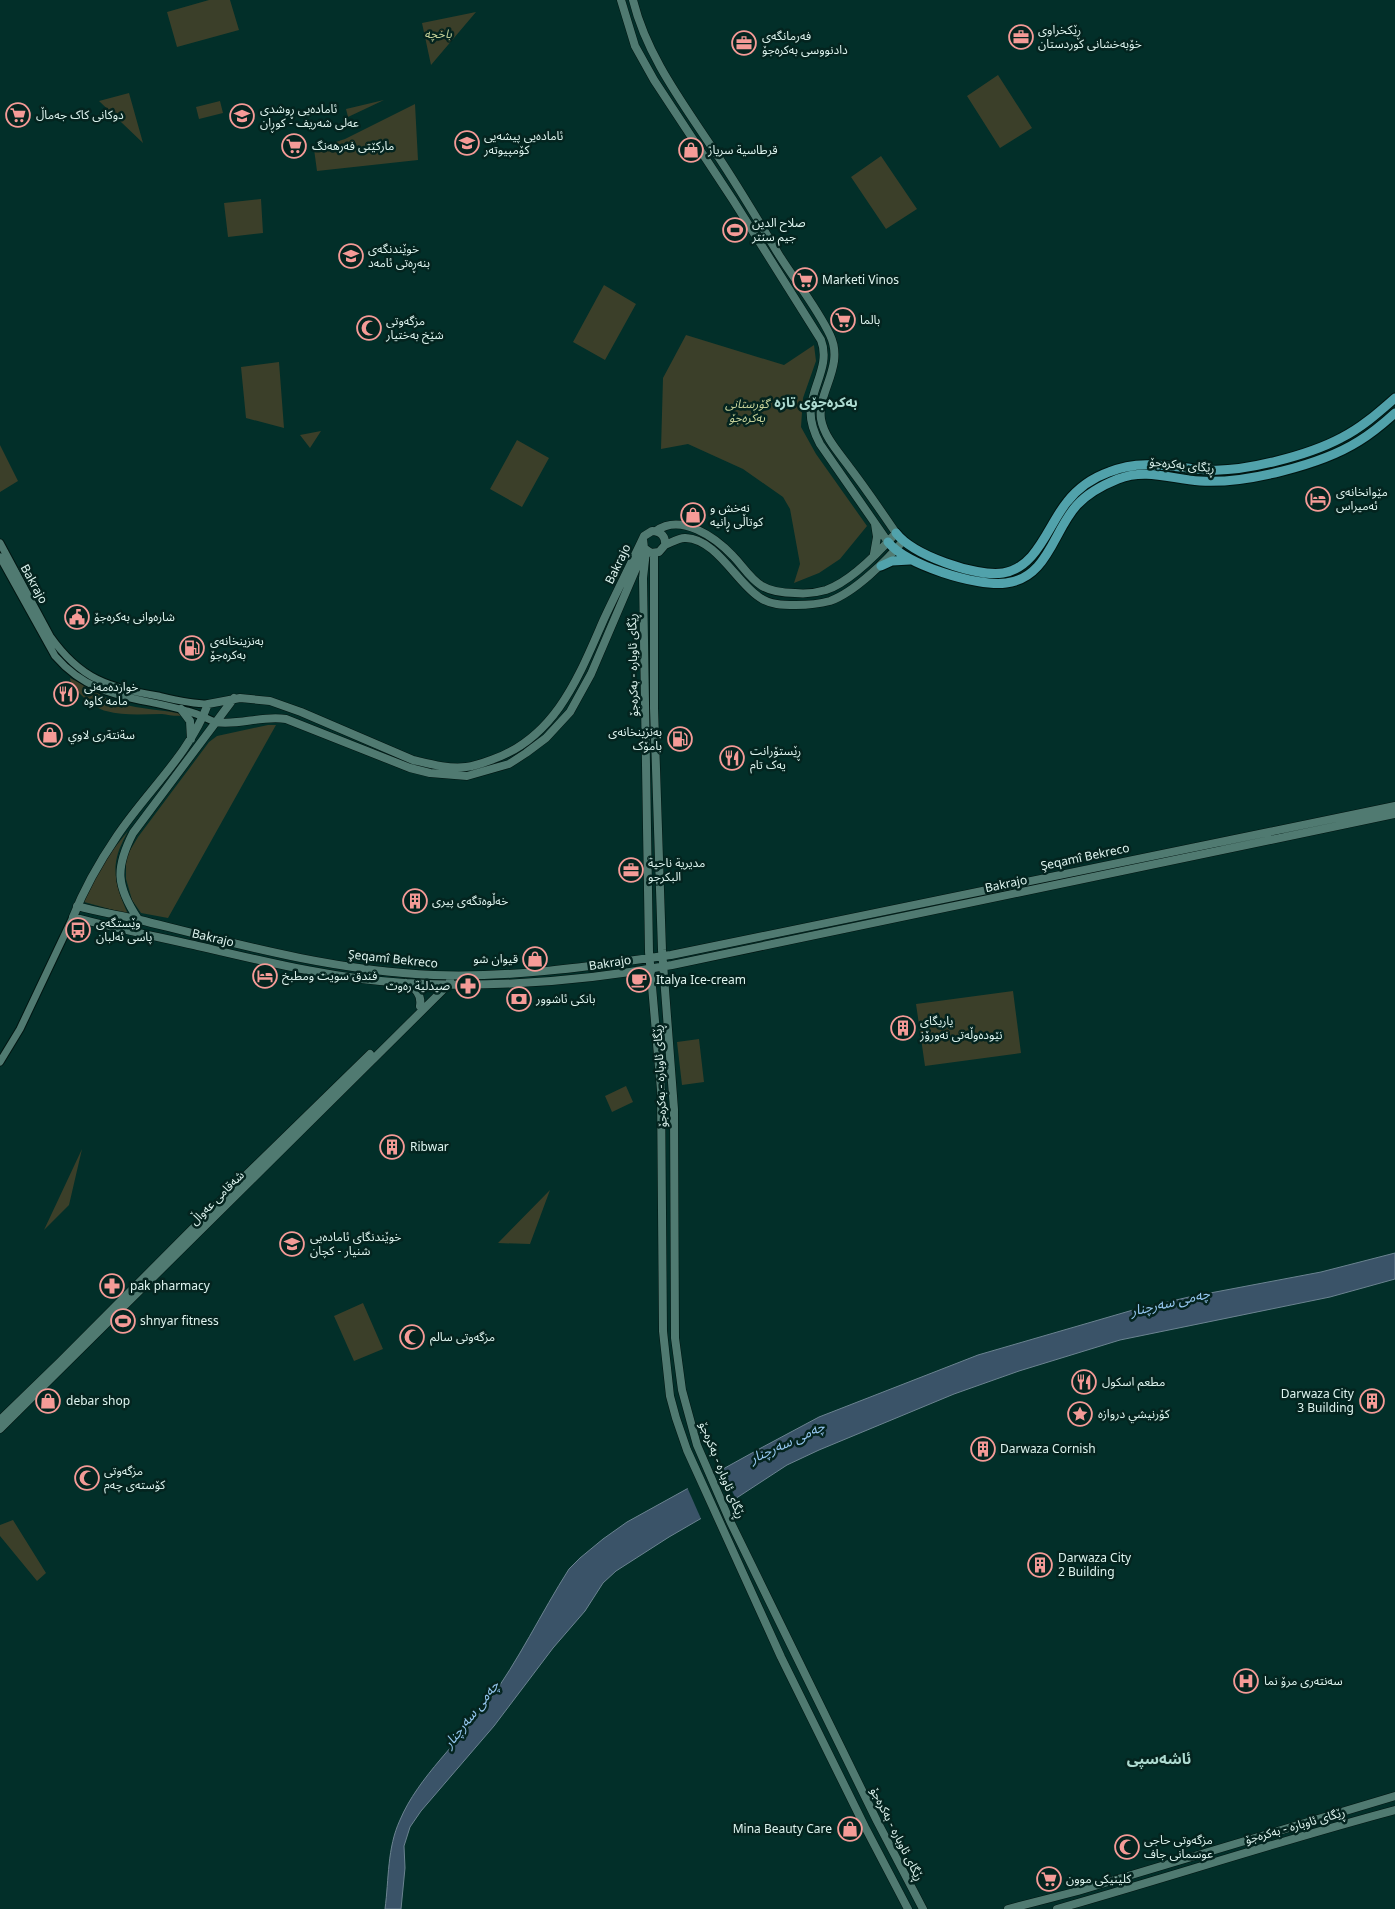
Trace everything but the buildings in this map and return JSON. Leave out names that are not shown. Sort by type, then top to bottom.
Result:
[{"type":"main road","points":[[621,0],[635,46],[663,94],[733,200],[821,340],[824,352],[823,364],[810,407],[814,431],[820,444],[874,519],[888,542]]},
{"type":"main road","points":[[216,722],[225,723],[266,717],[299,723],[410,768],[440,775],[467,776],[504,766],[534,747],[566,718],[584,686],[648,551],[643,539],[649,532],[678,524],[697,530],[726,550],[763,587],[787,593],[818,592],[843,582],[896,533],[834,444],[822,423],[822,406],[834,364],[834,350],[831,337],[820,316],[780,256],[737,185],[673,89],[644,36],[633,0]]},
{"type":"main road","points":[[663,94],[668,94],[673,89]]},
{"type":"main road","points":[[675,112],[684,106]]},
{"type":"main road","name":"ڕێگای بەکرەجۆ","points":[[896,533],[903,541],[922,552],[970,570],[995,573],[1012,570],[1021,566],[1031,557],[1074,494],[1097,477],[1115,469],[1147,464],[1230,470],[1262,464],[1311,451],[1340,439],[1361,426],[1395,398]]},
{"type":"main road","name":"ڕێگای بەکرەجۆ","points":[[888,542],[911,560],[949,574],[981,582],[1007,583],[1021,579],[1033,572],[1045,558],[1076,506],[1092,493],[1117,479],[1135,474],[1155,474],[1195,481],[1226,481],[1282,470],[1325,458],[1349,446],[1367,436],[1395,413]]},
{"type":"main road","points":[[1115,469],[1117,479]]},
{"type":"main road","points":[[874,519],[882,512]]},
{"type":"main road","points":[[873,556],[877,543],[874,519]]},
{"type":"main road","points":[[656,531],[664,536],[665,545]]},
{"type":"main road","points":[[648,551],[662,550],[665,545],[685,538],[698,541],[720,556],[756,596],[769,602],[788,605],[816,604],[832,600],[846,592],[881,566],[903,541]]},
{"type":"main road","name":"Bakrajo","points":[[208,704],[234,698],[258,698],[279,704],[413,760],[454,767],[466,767],[502,756],[532,738],[553,717],[575,683],[643,539]]},
{"type":"main road","name":"ڕێگای ئاوبارە - بەکرەجۆ","points":[[648,551],[643,578],[650,959],[661,1090],[663,1332],[665,1362],[676,1418],[697,1471],[781,1657],[908,1909]]},
{"type":"main road","name":"ڕێگای ئاوبارە - بەکرەجۆ","points":[[648,551],[663,956],[674,1109],[675,1338],[682,1390],[697,1445],[730,1521],[877,1821],[923,1909]]},
{"type":"main road","points":[[881,566],[892,561],[911,560]]},
{"type":"main road","points":[[575,683],[584,686]]},
{"type":"main road","points":[[138,919],[125,901],[120,880],[121,863],[133,832],[234,698]]},
{"type":"main road","points":[[73,917],[77,906],[117,835],[191,741],[208,704]]},
{"type":"main road","points":[[277,718],[279,704]]},
{"type":"main road","points":[[181,709],[190,722],[191,741]]},
{"type":"main road","points":[[647,787],[657,788]]},
{"type":"main road","name":"Şeqamî Bekreco","points":[[663,956],[1395,806]]},
{"type":"main road","name":"Bakrajo","points":[[73,917],[276,964],[353,977],[406,983],[422,983],[446,979],[558,981],[664,967],[1395,814]]},
{"type":"main road","name":"Şeqamî Bekreco","points":[[77,906],[138,919],[276,954],[446,979],[517,974],[650,959]]},
{"type":"main road","points":[[94,923],[98,912]]},
{"type":"main road","points":[[650,959],[663,956]]},
{"type":"main road","points":[[422,974],[422,983]]},
{"type":"main road","name":"شەقامی عەواڵ","points":[[0,1420],[446,979]]},
{"type":"main road","name":"شەقامی عەواڵ","points":[[0,1429],[446,979]]},
{"type":"main road","points":[[406,983],[418,993],[420,1006]]},
{"type":"main road","points":[[726,1534],[735,1530]]},
{"type":"main road","points":[[1008,1909],[1034,1906],[1297,1824],[1395,1796]]},
{"type":"main road","name":"ڕێگای ئاوبارە - بەکرەجۆ","points":[[1057,1909],[1148,1883],[1300,1835],[1395,1810]]},
{"type":"main road","points":[[1317,1818],[1313,1825],[1318,1830]]},
{"type":"main road","points":[[865,1827],[877,1821]]},
{"type":"main road","points":[[1297,1824],[1302,1824],[1304,1827],[1300,1835]]},
{"type":"street","name":"Bakrajo","points":[[0,543],[50,636],[84,673],[117,688],[190,703],[208,704]]},
{"type":"street","name":"Bakrajo","points":[[0,557],[55,656],[67,670],[104,692],[181,709],[216,722]]},
{"type":"street","points":[[0,1062],[20,1029],[73,917]]},
{"type":"green space","points":[[209,0],[230,0],[239,30],[177,47],[167,12]]},
{"type":"green space","name":"باخچە","points":[[476,12],[431,65],[422,23]]},
{"type":"green space","points":[[998,75],[1032,128],[1000,148],[967,96]]},
{"type":"green space","points":[[129,93],[143,143],[99,101]]},
{"type":"green space","points":[[384,100],[348,117],[346,109]]},
{"type":"green space","points":[[220,101],[223,113],[199,119],[196,107]]},
{"type":"green space","points":[[415,104],[418,160],[317,171],[314,149],[345,139]]},
{"type":"green space","points":[[881,156],[917,209],[886,229],[851,177]]},
{"type":"green space","points":[[261,199],[263,233],[228,237],[224,203]]},
{"type":"green space","points":[[604,285],[636,304],[605,360],[573,342]]},
{"type":"green space","name":"گۆڕستانی بەکرەجۆ","points":[[686,335],[784,365],[814,345],[816,361],[803,398],[801,427],[816,454],[867,526],[840,559],[819,573],[794,583],[800,564],[790,509],[783,497],[743,469],[688,444],[661,449],[663,378]]},
{"type":"green space","points":[[279,362],[284,428],[246,418],[241,367]]},
{"type":"green space","points":[[321,431],[310,448],[300,435]]},
{"type":"green space","points":[[517,440],[549,458],[522,507],[490,489]]},
{"type":"green space","points":[[0,445],[18,481],[0,492]]},
{"type":"green space","points":[[70,678],[119,703],[185,715],[127,714],[106,711],[96,707],[84,698],[74,688]]},
{"type":"green space","points":[[276,725],[168,918],[141,913],[132,900],[126,879],[126,857],[138,837],[209,742],[217,736]]},
{"type":"green space","points":[[128,831],[118,854],[115,872],[128,914],[84,902],[104,861]]},
{"type":"green space","points":[[1013,991],[1021,1053],[925,1066],[916,1004]]},
{"type":"green space","points":[[699,1039],[704,1082],[682,1085],[677,1042]]},
{"type":"green space","points":[[626,1086],[633,1102],[612,1112],[605,1096]]},
{"type":"green space","points":[[82,1149],[69,1205],[44,1230]]},
{"type":"green space","points":[[550,1190],[530,1244],[498,1243]]},
{"type":"green space","points":[[363,1303],[383,1349],[354,1361],[334,1316]]},
{"type":"green space","points":[[13,1520],[46,1573],[37,1581],[0,1536],[0,1525]]},
{"type":"water","name":"چەمی سەرچنار","points":[[1395,1253],[1395,1279],[1330,1297],[1120,1340],[1019,1371],[954,1394],[787,1465],[616,1571],[603,1583],[585,1611],[553,1648],[494,1726],[421,1811],[410,1827],[404,1846],[405,1868],[401,1909],[385,1909],[393,1842],[400,1820],[408,1804],[429,1774],[499,1686],[569,1569],[603,1539],[627,1522],[819,1417],[978,1355],[1133,1310],[1189,1297],[1321,1272]]},
{"type":"pier","points":[[721,1469],[737,1501],[702,1521],[687,1487]]},
{"type":"place","name":"ڕێکخراوی خۆبەخشانی کوردستان","points":[[1021,37]]},
{"type":"place","name":"فەرمانگەی دادنووسی بەکرەجۆ","points":[[744,43]]},
{"type":"place","name":"دوکانی کاک جەماڵ","points":[[18,115]]},
{"type":"place","name":"ئامادەیی ڕوشدی عەلی شەریف - کوڕان","points":[[242,116]]},
{"type":"place","name":"ئامادەیی پیشەیی کۆمپیوتەر","points":[[467,143]]},
{"type":"place","name":"مارکێتی فەرهەنگ","points":[[294,146]]},
{"type":"place","name":"قرطاسية سرياز","points":[[691,150]]},
{"type":"place","name":"صلاح الدين جيم سنتر","points":[[735,230]]},
{"type":"place","name":"خوێندنگەی بنەڕەتی ئامەد","points":[[351,256]]},
{"type":"place","name":"Marketi Vinos","points":[[805,280]]},
{"type":"place","name":"بالما","points":[[843,320]]},
{"type":"place","name":"مزگەوتی شێخ بەختیار","points":[[369,328]]},
{"type":"place","name":"مێوانخانەی ئەمیراس","points":[[1318,499]]},
{"type":"place","name":"نەخش و کوتاڵی ڕانیە","points":[[693,515]]},
{"type":"place","name":"شارەوانی بەکرەجۆ","points":[[77,617]]},
{"type":"place","name":"بەنزینخانەی بەکرەجۆ","points":[[192,648]]},
{"type":"place","name":"خواردەمەنی مامە کاوە","points":[[66,694]]},
{"type":"place","name":"سةنتةرى لاوي","points":[[50,735]]},
{"type":"place","name":"بەنزینخانەی بامۆک","points":[[680,739]]},
{"type":"place","name":"ڕێستۆرانت یەک تام","points":[[732,758]]},
{"type":"place","name":"مدیریة ناحية البكرجو","points":[[631,870]]},
{"type":"place","name":"خەڵوەتگەی پیری","points":[[415,901]]},
{"type":"place","name":"وێستگەی پاسی ئەلبان","points":[[78,930]]},
{"type":"place","name":"قیوان شو","points":[[535,959]]},
{"type":"place","name":"فندق سويت ومطبخ","points":[[265,976]]},
{"type":"place","name":"Italya Ice-cream","points":[[639,980]]},
{"type":"place","name":"صیدلیة رەوت","points":[[468,986]]},
{"type":"place","name":"بانکی ئاشوور","points":[[519,999]]},
{"type":"place","name":"یاریگای نێودەوڵەتی نەورۆز","points":[[903,1028]]},
{"type":"place","name":"Ribwar","points":[[392,1147]]},
{"type":"place","name":"خوێندنگای ئامادەیی شنیار - کچان","points":[[292,1244]]},
{"type":"place","name":"pak pharmacy","points":[[112,1286]]},
{"type":"place","name":"shnyar fitness","points":[[123,1321]]},
{"type":"place","name":"مزگەوتی سالم","points":[[412,1337]]},
{"type":"place","name":"مطعم اسكول","points":[[1084,1382]]},
{"type":"place","name":"debar shop","points":[[48,1401]]},
{"type":"place","name":"Darwaza City 3 Building","points":[[1372,1401]]},
{"type":"place","name":"کۆرنيشي دروازە","points":[[1080,1414]]},
{"type":"place","name":"Darwaza Cornish","points":[[983,1449]]},
{"type":"place","name":"مزگه‌وتی کۆستەی چەم","points":[[87,1478]]},
{"type":"place","name":"Darwaza City 2 Building","points":[[1040,1565]]},
{"type":"place","name":"سەنتەرى مرۆ نما","points":[[1246,1681]]},
{"type":"place","name":"Mina Beauty Care","points":[[850,1829]]},
{"type":"place","name":"مزگەوتی حاجی عوسمانی جاف","points":[[1127,1847]]},
{"type":"place","name":"کلینیکی موون","points":[[1049,1879]]},
{"type":"district","name":"بەکرەجۆی تازە","points":[[816,402]]},
{"type":"district","name":"ئاشەسپی","points":[[1159,1759]]}]
